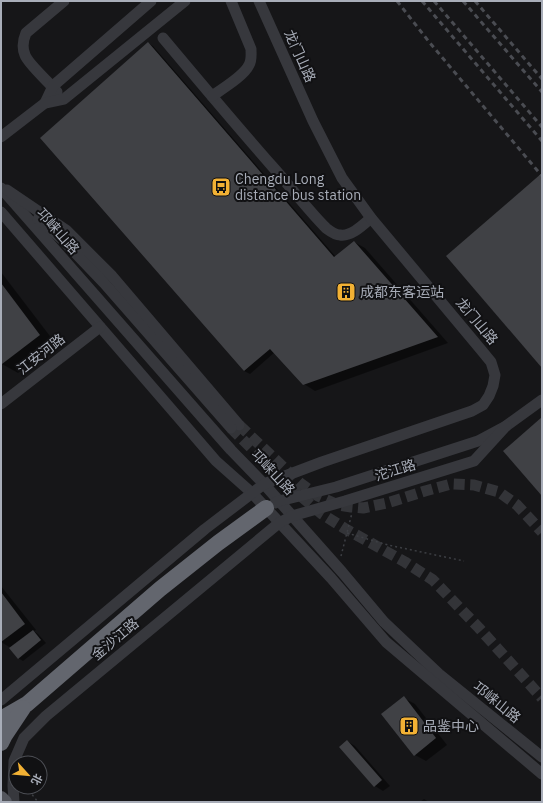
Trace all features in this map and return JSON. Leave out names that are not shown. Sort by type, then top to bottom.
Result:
[{"type":"highway","points":[[1,719],[27,704],[160,589],[218,543],[272,505]]},
{"type":"highway","points":[[1,743],[27,704]]},
{"type":"main road","points":[[1,798],[5,802]]},
{"type":"street","points":[[64,1],[26,33],[23,40],[25,55],[29,62],[64,99]]},
{"type":"street","points":[[45,103],[52,86],[151,1]]},
{"type":"street","points":[[212,96],[245,71],[250,64],[252,56],[251,49],[231,1]]},
{"type":"street","name":"龙门山路","points":[[259,1],[313,121],[342,178],[371,218],[491,362],[495,375],[489,396],[483,405],[472,412],[322,462],[264,484]]},
{"type":"street","points":[[1,137],[45,103],[64,99],[183,2]]},
{"type":"street","points":[[163,38],[327,228],[340,235],[348,234],[371,218]]},
{"type":"street","points":[[1,187],[66,230],[112,276],[235,427]]},
{"type":"street","name":"邛崃山路","points":[[1,187],[231,450],[264,484],[279,522],[331,578],[386,642],[542,774]]},
{"type":"street","name":"邛崃山路","points":[[1,212],[216,461],[252,493],[292,516],[384,622],[439,674],[542,757]]},
{"type":"street","name":"江安河路","points":[[1,404],[100,328]]},
{"type":"street","points":[[272,505],[336,487],[478,441],[506,426],[542,400]]},
{"type":"street","name":"沱江路","points":[[279,522],[292,516],[474,461],[506,426]]},
{"type":"street","name":"金沙江路","points":[[1,700],[205,529],[264,484]]},
{"type":"street","name":"金沙江路","points":[[14,802],[14,761],[24,738],[46,716],[279,522]]},
{"type":"path","points":[[341,556],[352,513]]},
{"type":"path","points":[[347,533],[388,545],[464,561]]},
{"type":"building","points":[[148,42],[334,257],[354,241],[438,337],[303,385],[270,349],[244,371],[40,138]]},
{"type":"building","points":[[542,173],[542,368],[446,256]]},
{"type":"building","points":[[1,283],[40,335],[2,364],[1,364]]},
{"type":"building","points":[[542,417],[542,496],[503,451]]},
{"type":"building","points":[[1,592],[25,624],[1,642]]},
{"type":"building","points":[[33,630],[41,640],[18,659],[9,648]]},
{"type":"building","name":"品鉴中心","points":[[404,696],[436,738],[414,756],[381,714]]},
{"type":"building","points":[[347,740],[382,780],[374,787],[339,747]]},
{"type":"tunnel","points":[[239,425],[300,483],[318,496],[338,505],[363,508],[387,503],[451,484],[474,485],[499,492],[517,505],[542,532]]},
{"type":"tunnel","points":[[231,428],[296,492],[322,514],[433,580],[479,628],[542,698]]},
{"type":"railway","points":[[397,1],[430,43],[542,176]]},
{"type":"railway","points":[[422,1],[542,141]]},
{"type":"railway","points":[[434,1],[542,127]]},
{"type":"railway","points":[[463,1],[542,92]]},
{"type":"railway","points":[[475,1],[542,79]]},
{"type":"place","name":"Chengdu Long distance bus station","points":[[221,187]]},
{"type":"place","name":"成都东客运站","points":[[346,292]]},
{"type":"place","name":"品鉴中心","points":[[409,726]]}]
